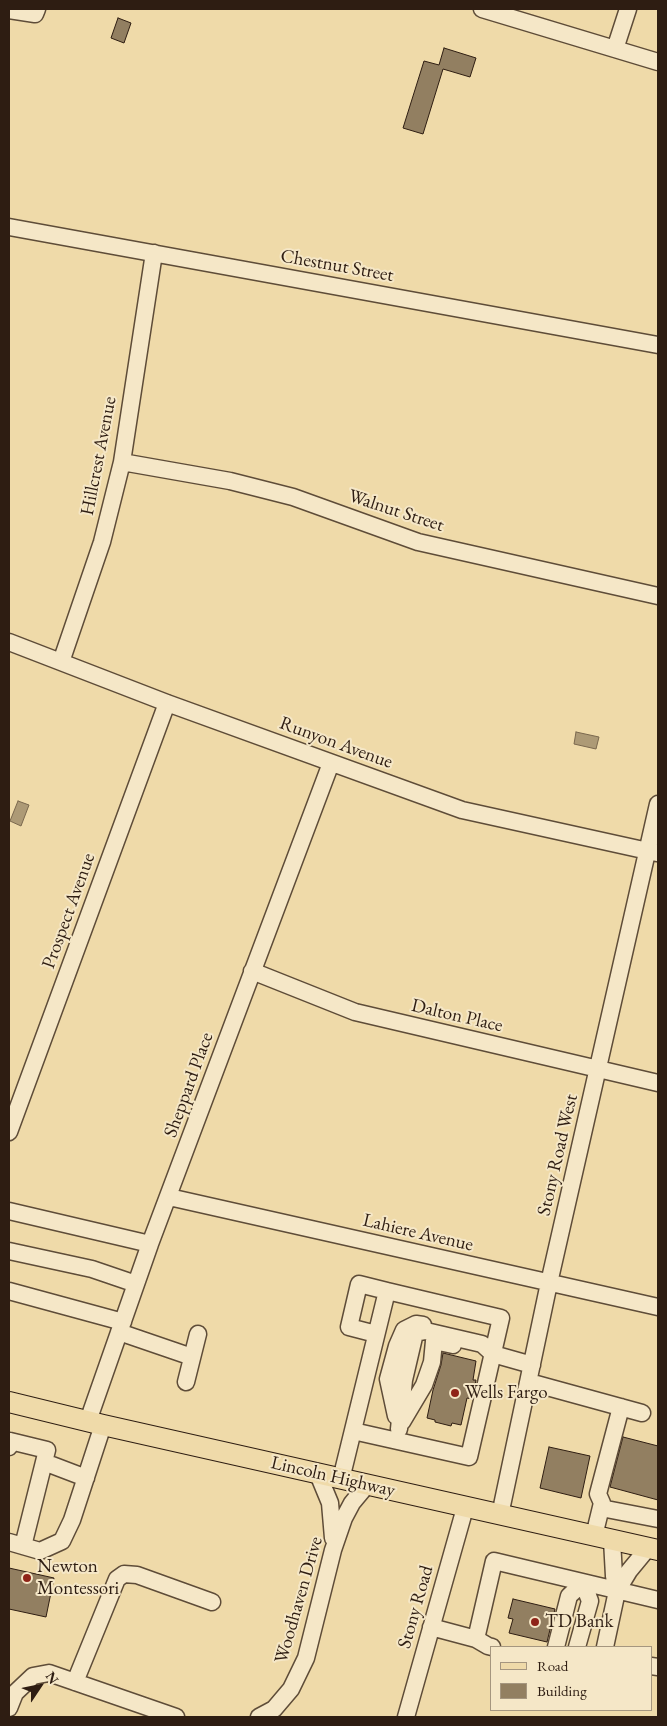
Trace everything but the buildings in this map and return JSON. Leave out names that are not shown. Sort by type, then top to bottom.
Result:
[{"type":"main road","name":"Lincoln Highway","points":[[9,1402],[465,1508],[653,1549]]},
{"type":"street","points":[[482,9],[658,62]]},
{"type":"street","points":[[615,49],[628,9]]},
{"type":"street","points":[[9,10],[36,12]]},
{"type":"street","name":"Chestnut Street","points":[[9,227],[658,344]]},
{"type":"street","name":"Hillcrest Avenue","points":[[61,662],[102,542],[122,462],[154,253]]},
{"type":"street","name":"Walnut Street","points":[[122,462],[230,481],[293,497],[418,542],[658,596]]},
{"type":"street","name":"Runyon Avenue","points":[[9,642],[168,703],[462,810],[653,852]]},
{"type":"street","name":"Prospect Avenue","points":[[9,1132],[168,703]]},
{"type":"street","name":"Sheppard Place","points":[[16,1544],[40,1551],[62,1541],[72,1520],[86,1478],[95,1423],[121,1327],[150,1244],[331,763]]},
{"type":"street","name":"Stony Road West","points":[[500,1515],[549,1283],[598,1069],[653,852],[658,804]]},
{"type":"street","name":"Dalton Place","points":[[252,972],[355,1012],[658,1082]]},
{"type":"street","name":"Lahiere Avenue","points":[[169,1197],[658,1307]]},
{"type":"street","points":[[9,1211],[150,1244]]},
{"type":"street","points":[[9,1252],[92,1269],[136,1284]]},
{"type":"street","points":[[353,1431],[398,1435],[469,1457],[490,1346],[501,1318],[359,1284],[349,1326],[376,1334]]},
{"type":"street","points":[[341,1479],[387,1290]]},
{"type":"street","points":[[9,1291],[121,1327],[192,1357]]},
{"type":"street","points":[[398,1435],[388,1379],[396,1346],[404,1330],[416,1324],[446,1328],[532,1365]]},
{"type":"street","points":[[398,1435],[404,1380],[415,1333],[426,1330],[490,1346]]},
{"type":"street","points":[[186,1382],[198,1334]]},
{"type":"street","points":[[398,1435],[424,1385],[432,1362],[434,1341],[473,1349],[490,1346]]},
{"type":"street","points":[[529,1382],[642,1413]]},
{"type":"street","points":[[617,1592],[603,1538],[602,1503],[598,1494],[620,1407]]},
{"type":"street","points":[[9,1447],[10,1441],[47,1450],[16,1544]]},
{"type":"street","points":[[44,1462],[86,1478]]},
{"type":"street","points":[[318,1474],[330,1503],[333,1550]]},
{"type":"street","name":"Woodhaven Drive","points":[[259,1717],[274,1708],[291,1689],[306,1658],[333,1550],[344,1518],[352,1503],[366,1485]]},
{"type":"street","name":"Stony Road","points":[[406,1717],[465,1508]]},
{"type":"street","points":[[601,1508],[658,1519]]},
{"type":"street","points":[[605,1646],[617,1592],[629,1571],[653,1549]]},
{"type":"street","points":[[476,1639],[494,1561],[617,1592],[658,1600]]},
{"type":"street","points":[[74,1682],[117,1579],[124,1574],[137,1575],[212,1602]]},
{"type":"street","points":[[567,1643],[575,1597],[583,1583]]},
{"type":"street","points":[[567,1643],[570,1596],[583,1583]]},
{"type":"street","points":[[567,1643],[579,1645],[590,1601],[583,1583]]},
{"type":"street","points":[[431,1627],[476,1639],[490,1646]]},
{"type":"street","points":[[9,1708],[16,1693],[33,1676],[49,1673],[176,1717]]},
{"type":"shaded area","points":[[576,732],[599,737],[596,749],[574,744]]},
{"type":"shaded area","points":[[18,801],[29,805],[21,826],[10,821]]},
{"type":"place","name":"Wells Fargo","points":[[455,1393]]},
{"type":"place","name":"Newton Montessori","points":[[27,1578]]},
{"type":"place","name":"TD Bank","points":[[535,1622]]}]
